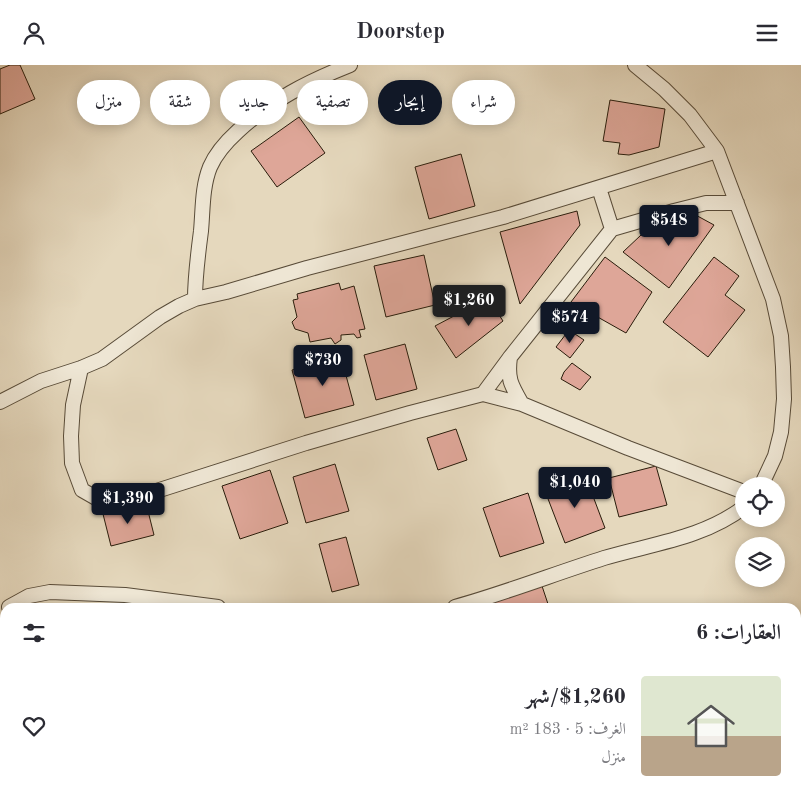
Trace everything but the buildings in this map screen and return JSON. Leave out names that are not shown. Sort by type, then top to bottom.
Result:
[{"type":"street","points":[[195,299],[195,281],[206,182],[211,165],[220,151],[252,118],[278,100],[299,87],[350,65]]},
{"type":"street","points":[[635,65],[664,89],[690,115],[717,151],[773,299],[781,336],[784,399],[781,432],[775,456],[766,477]]},
{"type":"street","points":[[0,402],[41,381],[102,359],[166,313],[195,299],[226,292],[316,265],[503,217],[717,151]]},
{"type":"street","points":[[599,188],[612,229]]},
{"type":"street","points":[[483,394],[612,229],[706,203],[737,203]]},
{"type":"street","points":[[511,356],[508,371],[511,383],[522,403]]},
{"type":"street","points":[[81,367],[73,405],[72,463],[82,490],[104,502],[122,501],[315,441],[483,394],[522,403],[628,448],[735,489]]},
{"type":"street","points":[[470,603],[603,559],[693,534],[735,514]]},
{"type":"street","points":[[16,603],[29,596],[50,592],[125,595],[187,603]]}]
